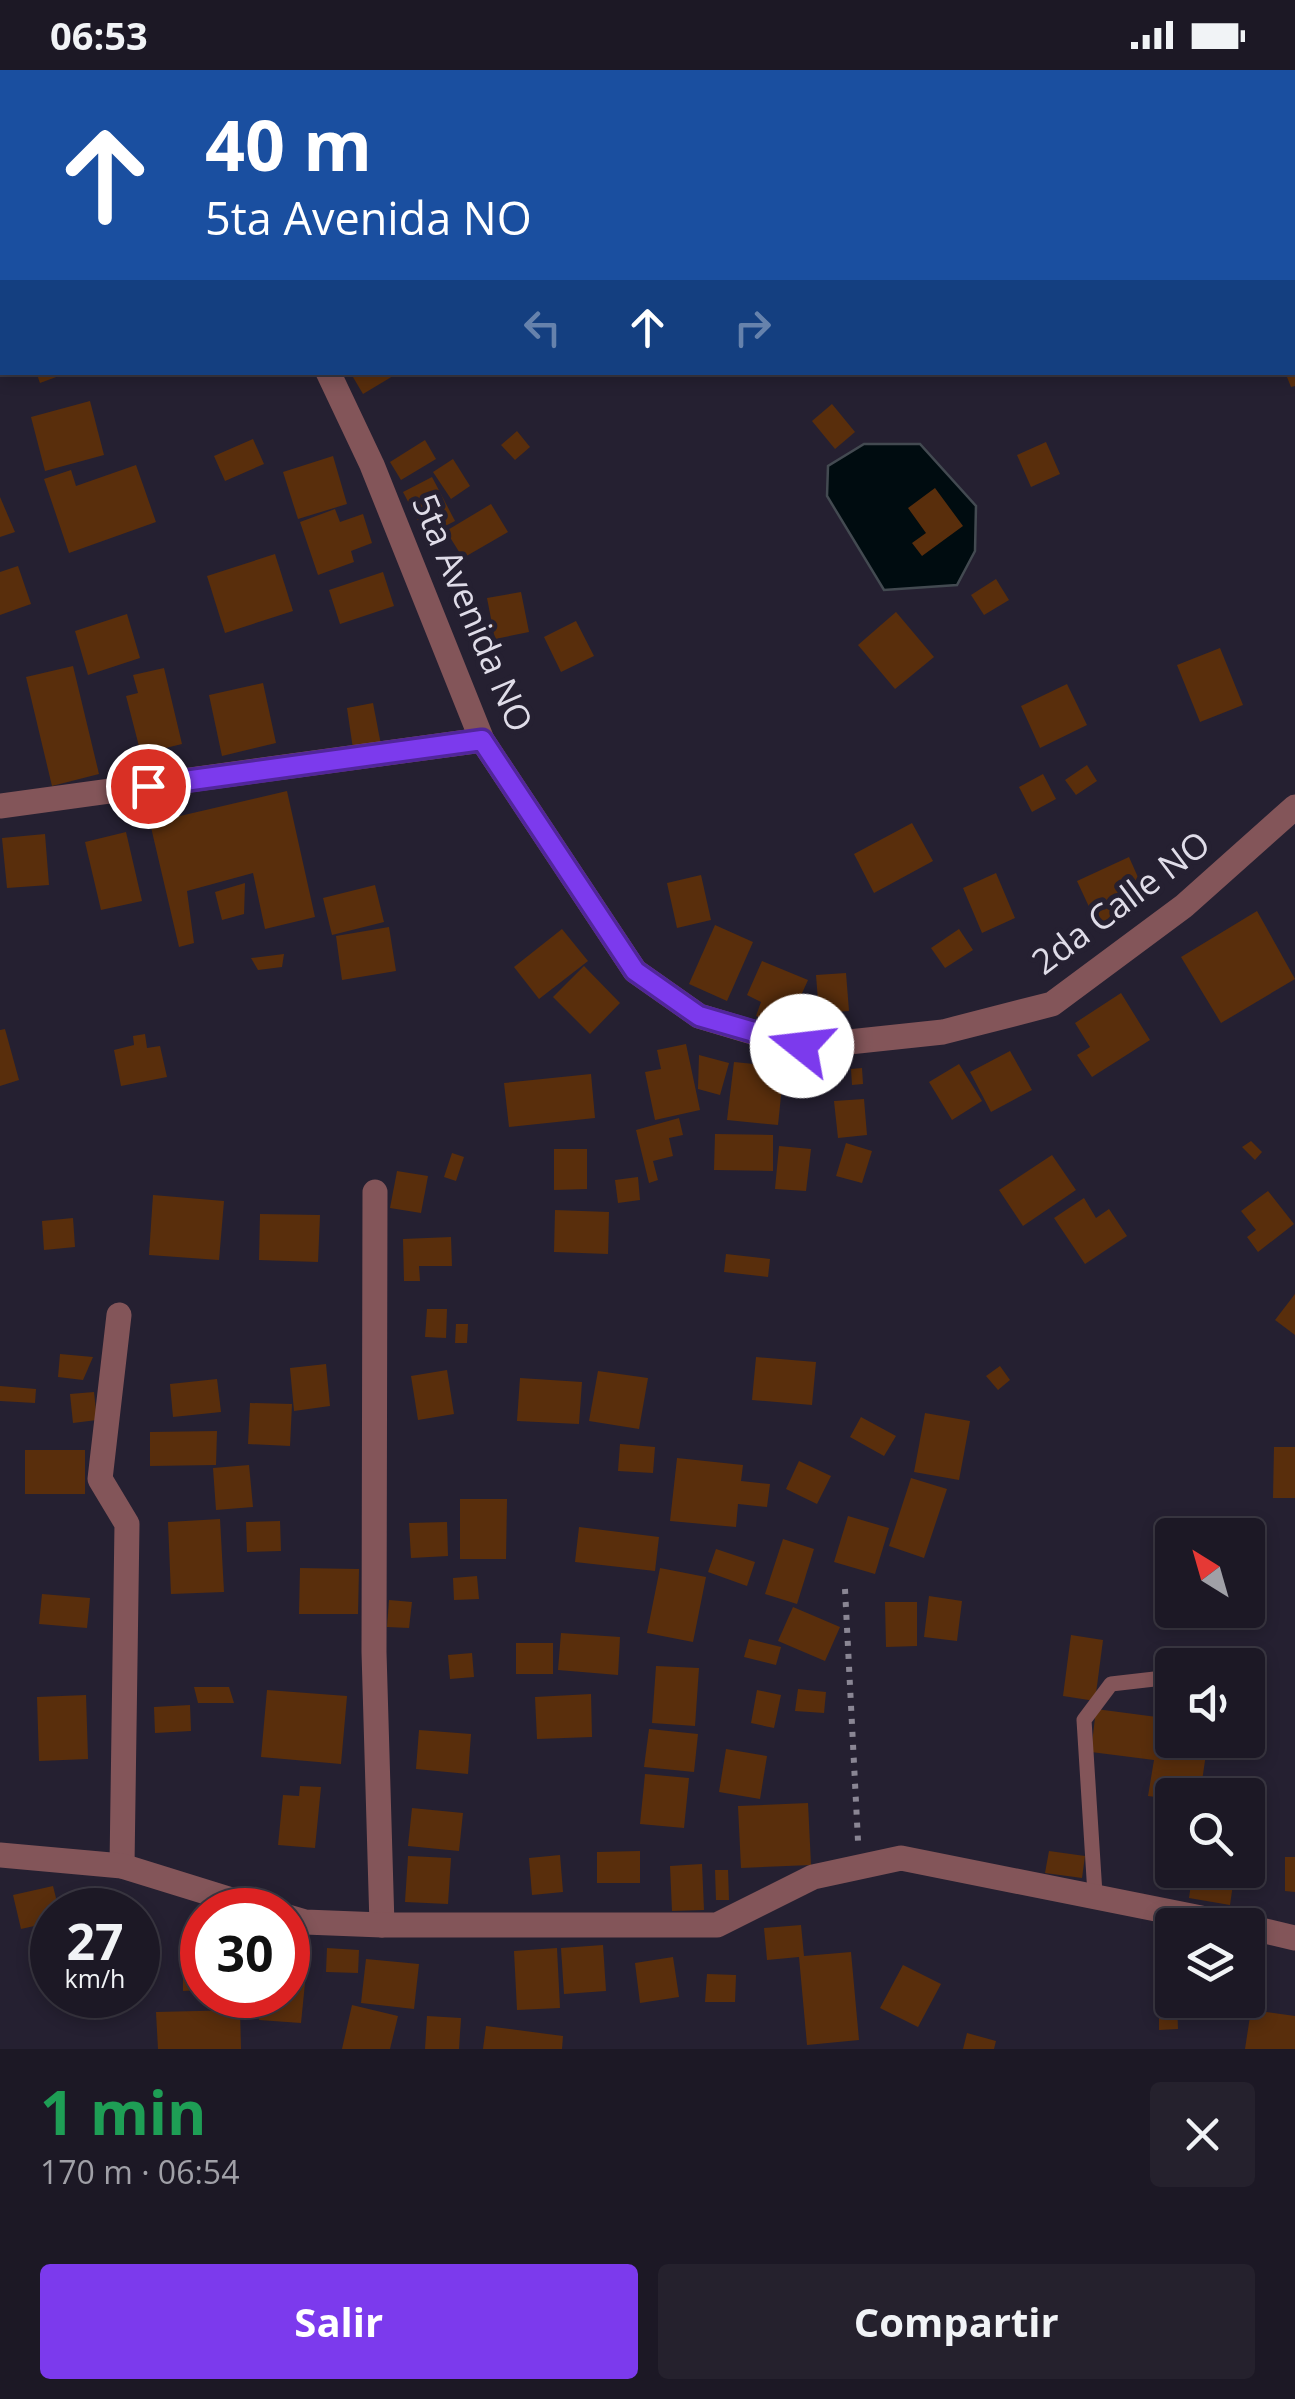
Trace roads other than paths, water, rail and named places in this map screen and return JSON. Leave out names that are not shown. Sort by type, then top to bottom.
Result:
[{"type":"street","name":"5ta Avenida NO","points":[[329,375],[372,465],[482,740],[635,971]]},
{"type":"street","points":[[0,806],[482,740]]},
{"type":"street","name":"2da Calle NO","points":[[635,971],[699,1016],[802,1046],[943,1032],[1052,1004],[1184,906],[1295,807]]},
{"type":"street","points":[[375,1192],[374,1652],[382,1926]]},
{"type":"street","points":[[119,1315],[100,1478],[127,1524],[122,1866]]},
{"type":"street","points":[[0,1855],[122,1866],[193,1888]]},
{"type":"street","points":[[310,1922],[382,1926],[717,1925],[813,1877],[900,1858],[1158,1908]]},
{"type":"street","points":[[1265,1932],[1295,1938]]},
{"type":"lane","points":[[1094,1894],[1084,1720],[1111,1684],[1155,1679]]}]
